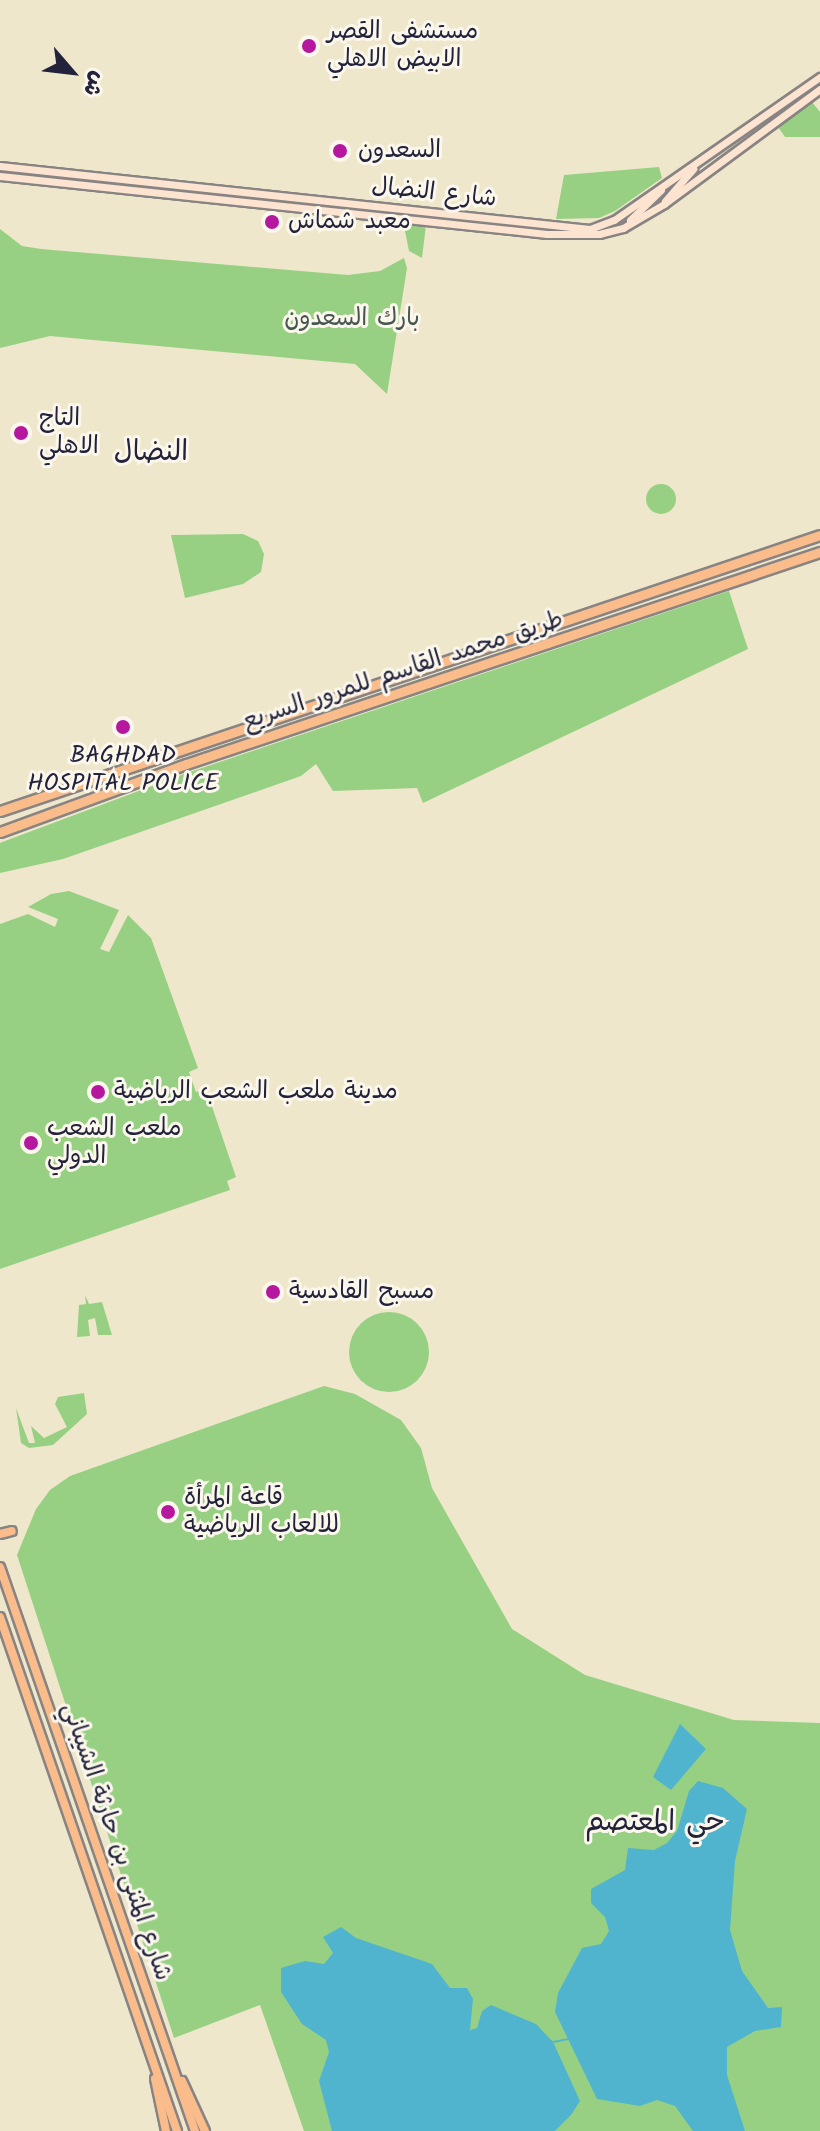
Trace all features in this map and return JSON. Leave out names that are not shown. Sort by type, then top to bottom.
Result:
[{"type":"highway","name":"طريق محمد القاسم للمرور السريع","points":[[0,811],[820,535]]},
{"type":"highway","name":"طريق محمد القاسم للمرور السريع","points":[[0,832],[186,764],[820,552]]},
{"type":"main road","name":"شارع النضال","points":[[0,166],[590,229],[614,220],[820,77]]},
{"type":"main road","name":"شارع النضال","points":[[0,176],[547,234],[599,234],[623,228],[664,204],[820,89]]},
{"type":"main road","points":[[735,137],[741,146]]},
{"type":"main road","points":[[664,204],[671,189],[700,161]]},
{"type":"main road","points":[[623,228],[664,186]]},
{"type":"main road","points":[[0,1534],[12,1531]]},
{"type":"main road","name":"شارع المثنى بن حارثة الشيباني","points":[[0,1567],[195,2131]]},
{"type":"main road","name":"شارع المثنى بن حارثة الشيباني","points":[[0,1617],[177,2131]]},
{"type":"main road","points":[[149,2046],[166,2131]]},
{"type":"main road","points":[[168,2053],[205,2131]]},
{"type":"green space","points":[[812,102],[820,112],[820,137],[785,137],[778,127]]},
{"type":"green space","points":[[659,167],[662,178],[615,211],[599,218],[556,219],[564,175]]},
{"type":"green space","points":[[403,221],[426,225],[422,258],[409,251]]},
{"type":"green space","name":"بارك السعدون","points":[[0,229],[22,246],[41,249],[348,275],[380,271],[404,258],[407,268],[387,394],[355,364],[50,336],[0,348]]},
{"type":"green space","points":[[661,484],[667,485],[675,493],[675,505],[667,513],[661,514],[655,513],[647,505],[646,499],[647,493],[655,485]]},
{"type":"green space","points":[[243,534],[258,541],[264,554],[261,572],[243,584],[185,598],[171,535]]},
{"type":"green space","points":[[729,591],[748,649],[423,803],[417,788],[333,791],[316,764],[301,776],[63,859],[0,873],[0,843],[5,841],[184,774]]},
{"type":"green space","name":"مدينة ملعب الشعب الرياضية","points":[[69,891],[119,910],[100,949],[109,952],[128,915],[151,938],[198,1068],[189,1072],[196,1092],[206,1089],[236,1177],[227,1181],[230,1190],[0,1269],[0,924],[28,914],[55,927],[58,919],[28,907],[51,894]]},
{"type":"green space","points":[[85,1295],[89,1304],[102,1302],[112,1335],[98,1335],[95,1318],[88,1320],[90,1336],[77,1337],[79,1305],[86,1304]]},
{"type":"green space","points":[[389,1312],[404,1315],[417,1324],[426,1337],[429,1352],[426,1367],[417,1380],[404,1389],[389,1392],[374,1389],[361,1380],[352,1367],[349,1352],[352,1337],[361,1324],[374,1315]]},
{"type":"green space","points":[[324,1386],[355,1394],[401,1420],[421,1448],[432,1488],[512,1629],[585,1675],[734,1720],[820,1723],[820,2131],[304,2131],[260,2005],[174,2038],[17,1555],[36,1509],[50,1490],[70,1476]]},
{"type":"green space","points":[[84,1393],[87,1414],[53,1445],[29,1448],[21,1443],[16,1408],[29,1443],[35,1443],[31,1426],[44,1438],[67,1427],[55,1404],[58,1397]]},
{"type":"water","points":[[680,1724],[706,1749],[671,1790],[653,1777]]},
{"type":"water","points":[[698,1781],[723,1788],[747,1809],[735,1861],[730,1930],[742,1971],[768,2008],[782,2007],[781,2027],[755,2031],[727,2047],[727,2075],[745,2131],[693,2131],[675,2106],[657,2100],[640,2106],[597,2099],[555,2012],[558,1993],[582,1948],[601,1944],[609,1931],[605,1917],[591,1903],[591,1889],[625,1870],[628,1848],[654,1850],[667,1843],[677,1831],[689,1791]]},
{"type":"water","points":[[341,1927],[356,1938],[432,1964],[450,1988],[467,1988],[473,1999],[470,2030],[477,2028],[482,2011],[491,2005],[536,2024],[553,2042],[580,2101],[571,2115],[555,2131],[332,2131],[319,2081],[329,2052],[326,2040],[302,2024],[281,1992],[281,1968],[305,1961],[324,1964],[333,1953],[323,1937]]},
{"type":"waterway","points":[[553,2042],[568,2039]]},
{"type":"place","name":"مستشفى القصر الابيض الاهلي","points":[[309,46]]},
{"type":"place","name":"السعدون","points":[[340,151]]},
{"type":"place","name":"معبد شماش","points":[[272,222]]},
{"type":"place","name":"التاج الاهلي","points":[[21,433]]},
{"type":"place","name":"BAGHDAD HOSPITAL POLICE","points":[[123,727]]},
{"type":"place","name":"مدينة ملعب الشعب الرياضية","points":[[98,1092]]},
{"type":"place","name":"ملعب الشعب الدولي","points":[[31,1143]]},
{"type":"place","name":"مسبح القادسية","points":[[273,1292]]},
{"type":"place","name":"قاعة المرأة للالعاب الرياضية","points":[[168,1512]]},
{"type":"district","name":"النضال","points":[[151,453]]},
{"type":"district","name":"حي المعتصم","points":[[655,1823]]}]
